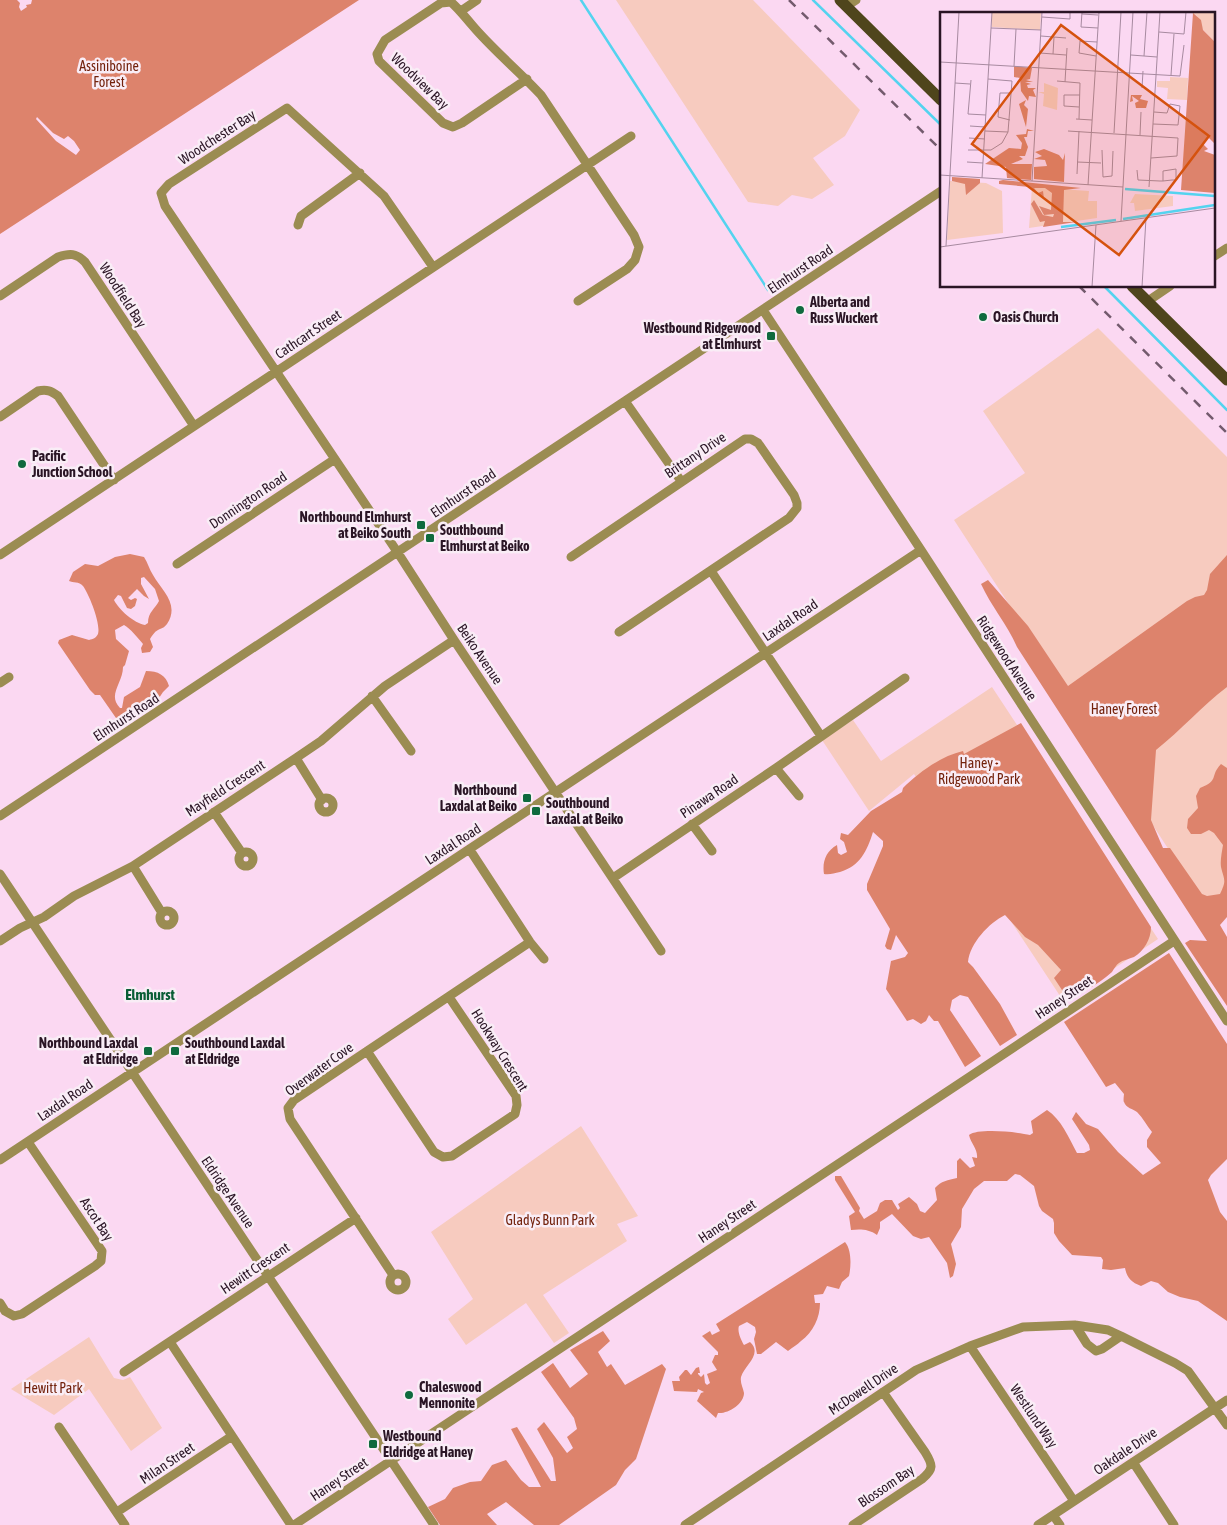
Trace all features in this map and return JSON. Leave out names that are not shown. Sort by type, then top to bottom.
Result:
[{"type":"main road","points":[[848,2],[940,99]]},
{"type":"main road","points":[[1134,288],[1227,380]]},
{"type":"street","points":[[461,11],[477,0]]},
{"type":"street","name":"Woodview Bay","points":[[526,79],[462,123],[452,127],[443,123],[379,61],[377,54],[385,40],[441,3],[451,1],[471,25],[526,79],[541,95],[634,235],[638,247],[636,260],[626,269],[578,301]]},
{"type":"street","name":"Woodchester Bay","points":[[276,373],[165,206],[161,193],[169,184],[287,108],[384,196],[433,267]]},
{"type":"street","name":"Cathcart Street","points":[[0,555],[631,136]]},
{"type":"street","points":[[298,225],[301,216],[360,173]]},
{"type":"street","name":"Elmhurst Road","points":[[0,816],[940,192]]},
{"type":"street","points":[[1214,256],[1227,248]]},
{"type":"street","name":"Woodfield Bay","points":[[0,296],[58,257],[68,253],[78,255],[85,262],[194,426]]},
{"type":"street","points":[[1148,301],[1167,288]]},
{"type":"street","name":"Ridgewood Avenue","points":[[763,310],[1227,1021]]},
{"type":"street","name":"Beiko Avenue","points":[[276,373],[662,951]]},
{"type":"street","points":[[0,417],[38,391],[45,389],[52,391],[58,396],[114,480]]},
{"type":"street","points":[[626,401],[682,481]]},
{"type":"street","name":"Brittany Drive","points":[[570,557],[746,438],[758,442],[765,450],[794,494],[797,508],[789,518],[619,632]]},
{"type":"street","name":"Donnington Road","points":[[177,564],[335,459]]},
{"type":"street","name":"Laxdal Road","points":[[0,1160],[921,550]]},
{"type":"street","points":[[711,571],[821,736]]},
{"type":"street","name":"Mayfield Crescent","points":[[0,942],[32,922],[44,917],[74,896],[133,866],[296,758],[321,741],[372,696],[454,640]]},
{"type":"street","points":[[0,683],[10,677]]},
{"type":"street","name":"Pinawa Road","points":[[613,878],[905,678]]},
{"type":"street","points":[[372,696],[411,752]]},
{"type":"street","points":[[296,758],[322,800]]},
{"type":"street","points":[[776,768],[799,796]]},
{"type":"street","points":[[214,812],[242,853]]},
{"type":"street","points":[[692,824],[712,852]]},
{"type":"street","points":[[470,850],[530,942],[544,959]]},
{"type":"street","points":[[133,866],[162,913]]},
{"type":"street","name":"Eldridge Avenue","points":[[0,874],[434,1525]]},
{"type":"street","name":"Haney Street","points":[[293,1525],[1174,941]]},
{"type":"street","name":"Overwater Cove","points":[[393,1275],[290,1119],[288,1108],[294,1100],[530,942]]},
{"type":"street","name":"Hookway Crescent","points":[[367,1051],[434,1152],[442,1157],[452,1156],[515,1114],[517,1106],[516,1096],[449,997]]},
{"type":"street","name":"Ascot Bay","points":[[0,1303],[5,1310],[14,1316],[22,1314],[95,1266],[101,1260],[102,1251],[28,1142]]},
{"type":"street","name":"Hewitt Crescent","points":[[124,1372],[356,1218]]},
{"type":"street","points":[[1075,1325],[1087,1344],[1096,1351],[1121,1336]]},
{"type":"street","name":"McDowell Drive","points":[[685,1525],[699,1521],[916,1370],[970,1346],[1023,1327],[1075,1325],[1108,1330],[1121,1336],[1175,1362],[1188,1371],[1227,1425]]},
{"type":"street","points":[[170,1342],[293,1525]]},
{"type":"street","name":"Westlund Way","points":[[970,1346],[1074,1501]]},
{"type":"street","name":"Blossom Bay","points":[[853,1525],[922,1479],[930,1473],[932,1467],[925,1452],[883,1392]]},
{"type":"street","name":"Oakdale Drive","points":[[1038,1525],[1227,1400]]},
{"type":"street","points":[[59,1427],[125,1525]]},
{"type":"street","name":"Milan Street","points":[[117,1512],[232,1436]]},
{"type":"street","points":[[1133,1462],[1174,1525]]},
{"type":"street","points":[[1053,1515],[1060,1525]]},
{"type":"green space","name":"Assiniboine Forest","points":[[0,0],[17,0],[20,3],[21,11],[27,7],[26,5],[31,4],[32,0],[359,0],[0,234]],"holes":[[[37,117],[53,133],[64,139],[68,136],[80,150],[76,155],[56,141],[36,119]]]},
{"type":"green space","points":[[616,0],[753,0],[860,110],[845,136],[813,158],[834,185],[812,199],[792,195],[778,206],[748,202]]},
{"type":"green space","points":[[1098,328],[1227,457],[1227,907],[1212,916],[954,520],[1025,473],[983,411]]},
{"type":"green space","points":[[130,554],[144,557],[168,598],[172,610],[167,624],[155,632],[150,639],[153,647],[150,652],[142,653],[141,648],[143,644],[126,626],[124,625],[115,630],[116,639],[129,651],[115,694],[116,703],[120,708],[122,708],[124,697],[140,687],[146,671],[161,674],[169,686],[157,701],[139,705],[134,717],[124,725],[116,718],[100,695],[95,695],[90,690],[58,643],[59,640],[72,635],[89,640],[98,634],[96,617],[83,586],[80,583],[69,581],[73,572],[85,564],[98,566],[115,557]],"holes":[[[144,577],[155,589],[159,601],[150,613],[148,623],[145,625],[127,616],[114,600],[118,595],[121,596],[127,608],[131,609],[135,606],[137,599],[131,600],[128,598],[137,589],[149,599],[141,584],[141,578]]]},
{"type":"green space","name":"Haney Forest","points":[[1227,555],[1227,687],[1156,750],[1151,820],[1163,848],[1170,848],[1202,894],[1207,896],[1220,894],[1224,886],[1221,864],[1223,845],[1214,833],[1209,830],[1201,834],[1191,834],[1187,828],[1188,819],[1198,808],[1196,796],[1200,788],[1210,783],[1221,764],[1227,768],[1227,917],[1220,925],[1227,937],[1227,1006],[1185,943],[1190,940],[1207,941],[1017,647],[981,584],[988,580],[1028,626],[1068,686],[1187,601],[1204,595],[1207,590],[1210,574]]},
{"type":"green space","name":"Haney - Ridgewood Park","points":[[992,687],[1158,939],[1064,1002],[914,774],[869,811],[822,740],[853,720],[881,761]]},
{"type":"green space","points":[[1021,723],[1151,927],[1151,931],[1146,944],[1138,954],[1121,962],[1112,972],[1085,991],[1068,999],[1054,978],[1061,970],[1038,945],[1025,937],[1005,915],[993,923],[976,941],[968,962],[1000,1004],[1017,1035],[1000,1046],[968,997],[960,995],[952,1000],[950,1010],[981,1056],[965,1067],[938,1021],[934,1021],[929,1015],[926,1021],[921,1024],[913,1019],[907,1021],[886,989],[891,961],[905,957],[908,953],[896,935],[891,950],[885,946],[890,929],[867,890],[867,884],[883,846],[883,841],[873,832],[858,862],[840,872],[824,874],[824,865],[826,857],[833,847],[837,845],[838,853],[841,855],[847,852],[844,842],[840,839],[841,833],[848,835],[871,811],[902,792],[903,788],[923,771],[955,753],[963,751],[964,754]]},
{"type":"green space","points":[[1169,953],[1227,1044],[1227,1159],[1208,1180],[1220,1212],[1227,1221],[1227,1321],[1198,1301],[1168,1292],[1158,1283],[1151,1281],[1141,1286],[1128,1277],[1125,1268],[1102,1269],[1103,1260],[1101,1257],[1072,1255],[1054,1233],[1053,1219],[1042,1211],[1039,1206],[1034,1186],[1020,1175],[1015,1174],[1007,1181],[984,1181],[974,1189],[962,1209],[961,1227],[951,1244],[956,1264],[953,1276],[950,1278],[947,1263],[929,1237],[921,1239],[913,1236],[892,1214],[880,1222],[877,1235],[864,1230],[851,1230],[849,1216],[855,1212],[835,1180],[835,1176],[841,1176],[860,1208],[859,1211],[864,1219],[877,1211],[880,1203],[885,1200],[892,1200],[898,1210],[900,1208],[898,1204],[909,1197],[917,1204],[920,1211],[925,1213],[937,1200],[935,1188],[942,1182],[957,1178],[957,1161],[960,1158],[970,1168],[975,1166],[972,1157],[977,1158],[977,1155],[969,1135],[989,1131],[1030,1135],[1033,1133],[1031,1121],[1047,1110],[1061,1124],[1077,1153],[1084,1153],[1090,1150],[1089,1145],[1072,1119],[1076,1112],[1086,1124],[1098,1129],[1118,1152],[1143,1175],[1161,1163],[1147,1147],[1147,1140],[1152,1132],[1137,1112],[1125,1104],[1124,1094],[1115,1083],[1106,1087],[1064,1022]]},
{"type":"green space","name":"Gladys Bunn Park","points":[[581,1126],[638,1216],[617,1224],[627,1241],[543,1295],[569,1333],[554,1343],[526,1303],[466,1345],[448,1319],[473,1299],[431,1232]]},
{"type":"green space","points":[[845,1242],[850,1254],[849,1276],[842,1282],[839,1289],[827,1286],[823,1294],[814,1295],[815,1303],[820,1303],[817,1319],[809,1333],[798,1344],[788,1351],[776,1342],[761,1354],[757,1354],[754,1339],[755,1327],[747,1322],[739,1326],[739,1333],[744,1345],[750,1342],[754,1346],[755,1351],[752,1360],[741,1377],[744,1393],[741,1401],[735,1408],[718,1413],[716,1418],[697,1401],[701,1393],[704,1392],[698,1389],[697,1392],[674,1391],[672,1381],[680,1381],[679,1377],[685,1370],[691,1375],[699,1367],[700,1373],[698,1374],[701,1377],[704,1374],[707,1385],[710,1383],[707,1374],[717,1370],[712,1362],[715,1355],[718,1355],[718,1352],[702,1336],[710,1331],[712,1335],[720,1331],[716,1324]]},
{"type":"green space","points":[[603,1331],[610,1341],[598,1352],[607,1367],[611,1364],[625,1385],[662,1364],[666,1369],[636,1459],[625,1470],[616,1485],[559,1525],[534,1525],[506,1502],[487,1514],[497,1525],[440,1525],[428,1507],[445,1499],[453,1488],[470,1482],[481,1481],[492,1465],[506,1460],[521,1480],[529,1487],[541,1487],[511,1429],[517,1427],[551,1481],[556,1481],[553,1458],[537,1429],[544,1422],[567,1453],[573,1448],[567,1437],[577,1429],[574,1418],[541,1372],[553,1363],[570,1388],[588,1374],[570,1350]]},
{"type":"green space","name":"Hewitt Park","points":[[89,1337],[114,1378],[123,1380],[130,1377],[162,1428],[131,1451],[89,1389],[54,1415],[11,1389]]},
{"type":"waterway","points":[[581,0],[768,290]]},
{"type":"waterway","points":[[813,0],[940,124]]},
{"type":"waterway","points":[[1106,288],[1227,410]]},
{"type":"railway","points":[[789,0],[940,149]]},
{"type":"railway","points":[[1081,288],[1227,433]]},
{"type":"place","name":"Alberta and Russ Wuckert","points":[[800,310]]},
{"type":"place","name":"Oasis Church","points":[[983,317]]},
{"type":"place","name":"Westbound Ridgewood at Elmhurst","points":[[771,336]]},
{"type":"place","name":"Pacific Junction School","points":[[22,464]]},
{"type":"place","name":"Northbound Elmhurst at Beiko South","points":[[421,525]]},
{"type":"place","name":"Southbound Elmhurst at Beiko","points":[[430,538]]},
{"type":"place","name":"Northbound Laxdal at Beiko","points":[[527,798]]},
{"type":"place","name":"Southbound Laxdal at Beiko","points":[[536,811]]},
{"type":"place","name":"Northbound Laxdal at Eldridge","points":[[148,1051]]},
{"type":"place","name":"Southbound Laxdal at Eldridge","points":[[175,1051]]},
{"type":"place","name":"Chaleswood Mennonite","points":[[409,1395]]},
{"type":"place","name":"Westbound Eldridge at Haney","points":[[373,1444]]},
{"type":"district","name":"Elmhurst","points":[[150,994]]}]
